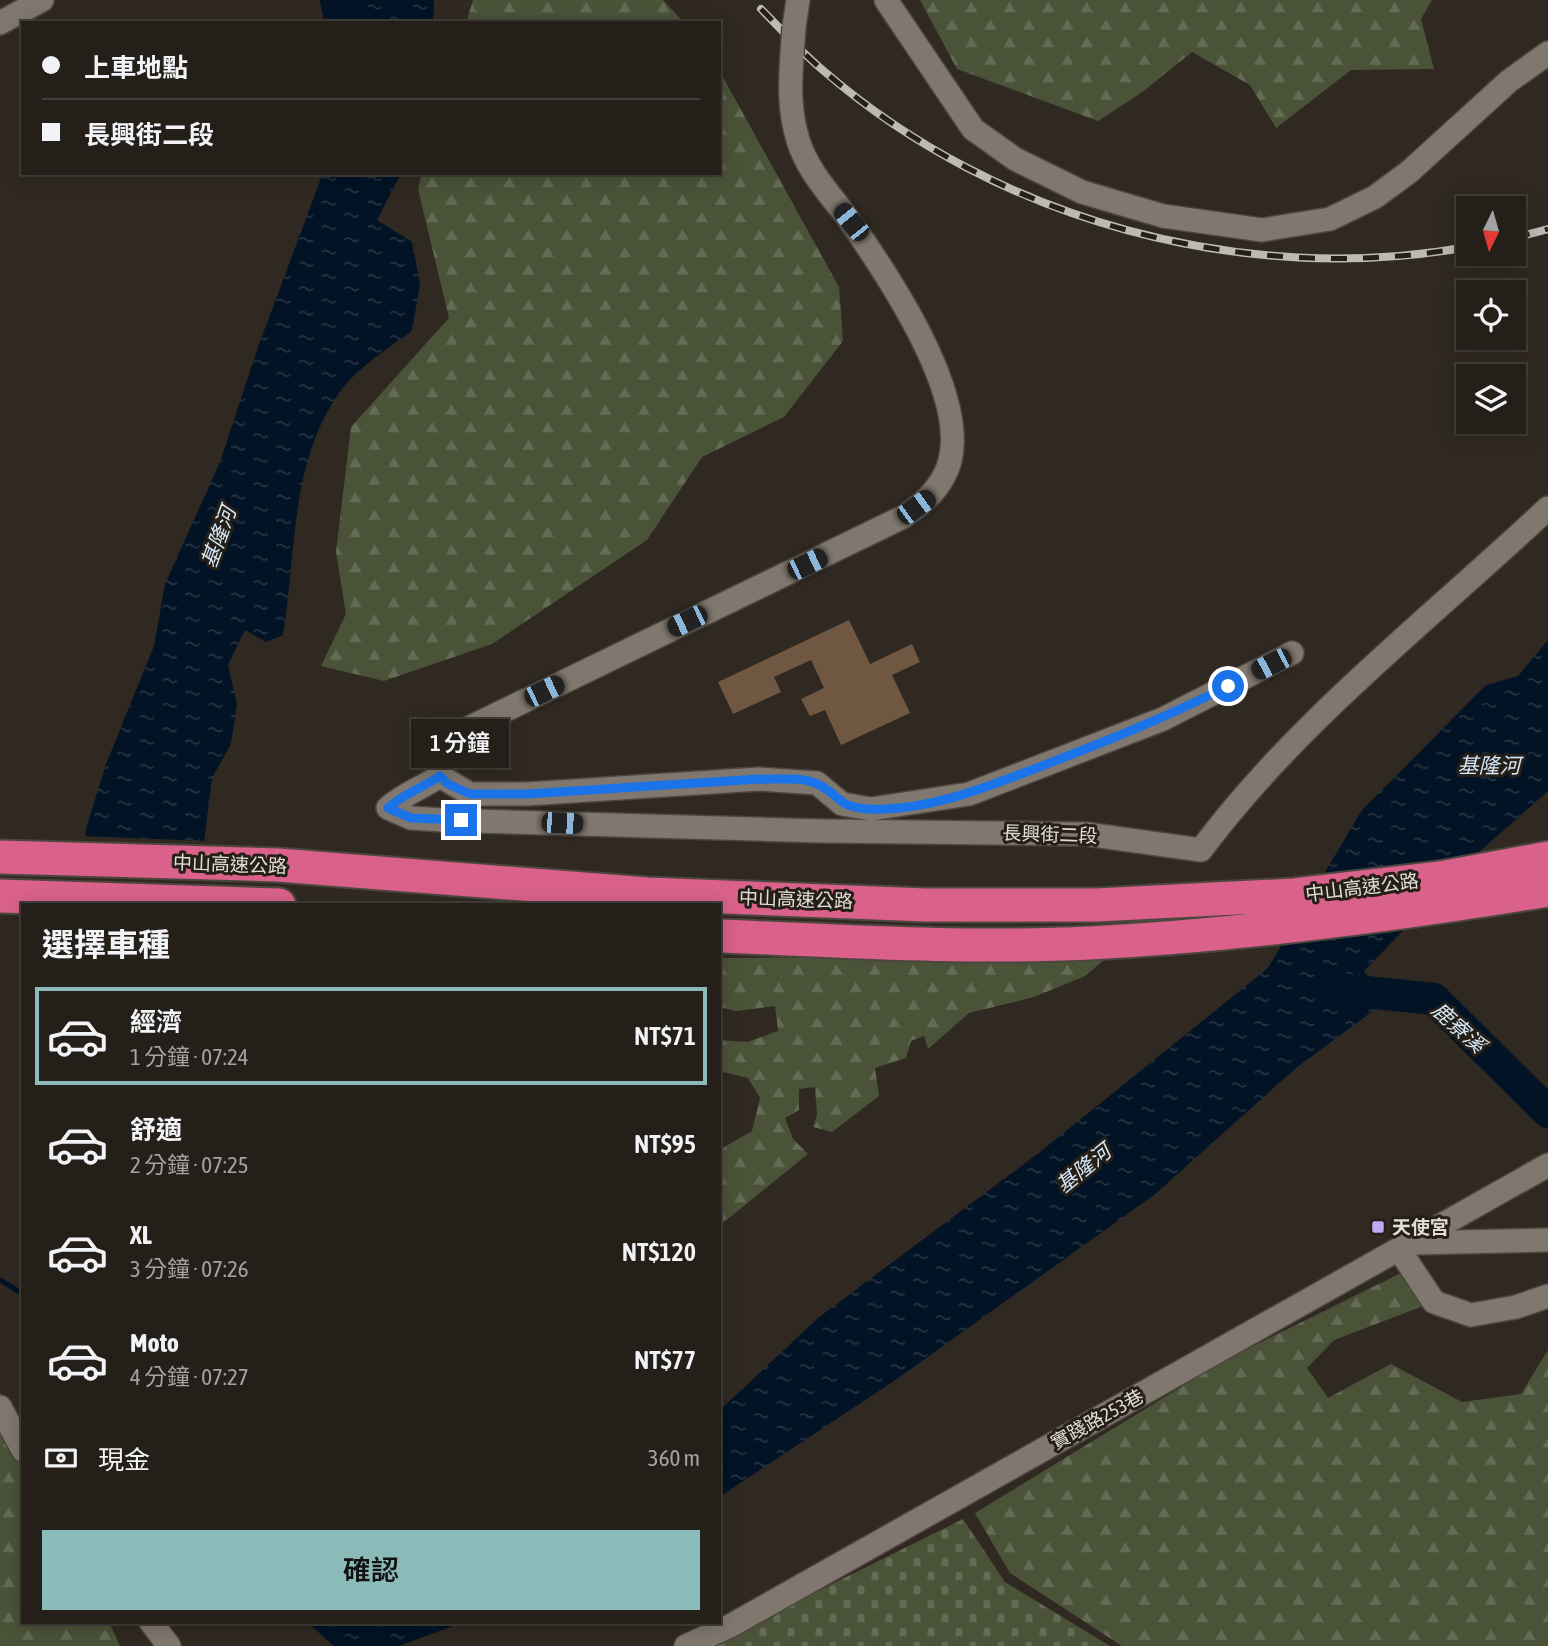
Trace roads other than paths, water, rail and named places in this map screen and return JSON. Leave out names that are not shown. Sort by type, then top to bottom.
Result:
[{"type":"highway","name":"中山高速公路","points":[[0,857],[278,864],[648,894],[926,905],[1096,905],[1294,895],[1440,878],[1548,858]]},
{"type":"highway","name":"中山高速公路","points":[[721,936],[926,944],[1088,943],[1277,929],[1548,890]]},
{"type":"highway","name":"中山高速公路","points":[[0,896],[216,903]]},
{"type":"street","points":[[0,23],[42,0]]},
{"type":"street","points":[[798,0],[789,93],[798,141],[819,183],[851,222],[905,303],[946,392],[952,434],[946,474],[930,498],[903,517],[448,738],[437,754],[440,776],[448,784],[470,794],[527,794],[759,779],[791,780],[817,783],[842,804],[854,808],[902,806],[970,794],[1163,719],[1292,653]]},
{"type":"street","points":[[887,0],[907,36],[973,129],[1015,159],[1083,192],[1163,216],[1262,230],[1330,219],[1376,197],[1409,172],[1509,81],[1548,53]]},
{"type":"street","name":"長興街二段","points":[[440,776],[419,790],[401,796],[388,808],[411,818],[821,831],[1086,834],[1201,850],[1246,794],[1327,712],[1548,508]]},
{"type":"street","name":"實踐路253巷","points":[[686,1646],[742,1619],[1548,1165]]},
{"type":"street","points":[[1468,1211],[1456,1227],[1460,1236],[1471,1242]]},
{"type":"street","points":[[1548,1240],[1406,1247],[1433,1302],[1471,1315],[1516,1307],[1548,1296]]},
{"type":"street","points":[[0,1407],[21,1446]]},
{"type":"street","points":[[152,1624],[169,1646]]},
{"type":"water","points":[[343,0],[434,0],[433,21],[345,21]]},
{"type":"water","name":"基隆河","points":[[322,175],[400,175],[377,220],[412,242],[420,284],[412,331],[354,375],[339,393],[323,420],[303,479],[283,635],[266,642],[245,630],[228,665],[237,704],[231,744],[212,778],[196,903],[81,903],[86,829],[106,764],[154,646],[165,584],[220,462],[258,347]]},
{"type":"water","name":"基隆河","points":[[1548,640],[1548,791],[1480,851],[1364,971],[1386,1001],[1296,1068],[1154,1195],[894,1381],[721,1496],[721,1409],[818,1318],[1040,1152],[1268,968],[1362,810],[1486,685],[1518,676]]},
{"type":"water","points":[[309,1624],[459,1624],[399,1646],[334,1646]]},
{"type":"waterway","name":"基隆河","points":[[336,0],[341,21]]},
{"type":"waterway","name":"鹿寮溪","points":[[1338,989],[1434,999],[1548,1112]]},
{"type":"waterway","points":[[0,1280],[21,1293]]},
{"type":"railway","points":[[761,9],[825,72],[893,124],[967,168],[1046,203],[1128,230],[1212,248],[1298,257],[1383,257],[1456,248]]},
{"type":"railway","points":[[1526,235],[1548,229]]},
{"type":"place","name":"天使宮","points":[[1378,1227]]}]
